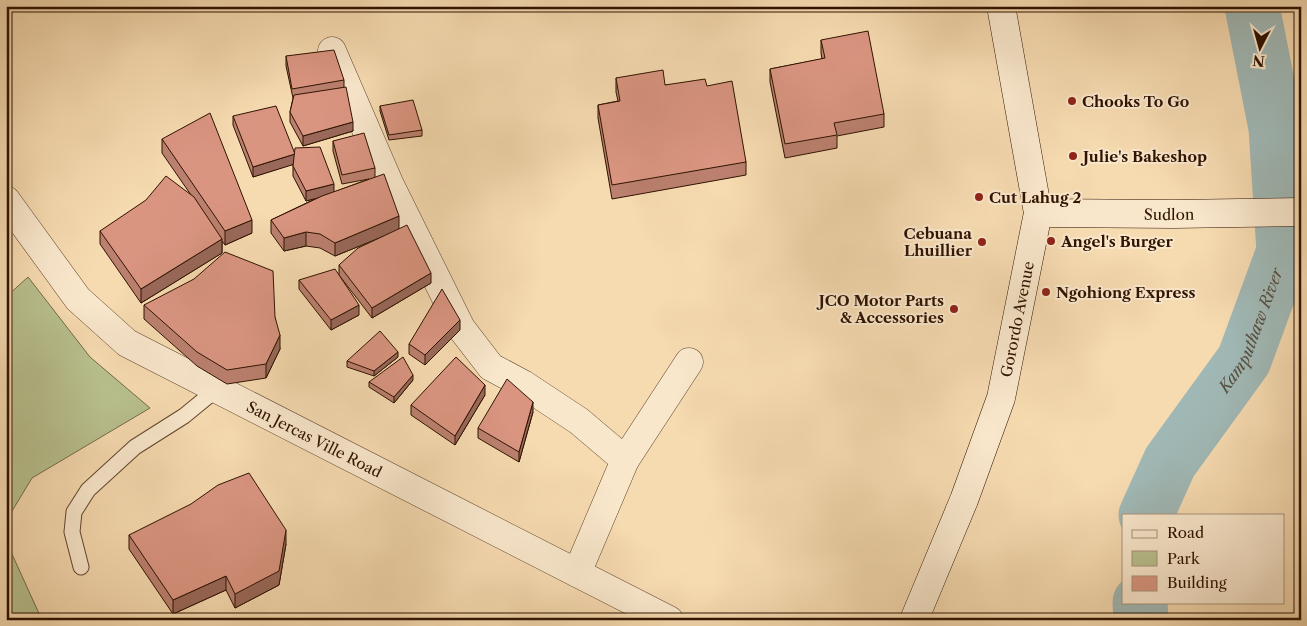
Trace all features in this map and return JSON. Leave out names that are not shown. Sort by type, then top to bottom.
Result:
[{"type":"street","name":"Gorordo Avenue","points":[[914,620],[964,500],[1001,398],[1038,213],[1001,6]]},
{"type":"street","points":[[332,51],[390,185],[461,328],[491,367],[523,384],[579,421],[625,460]]},
{"type":"street","name":"San Jercas Ville Road","points":[[6,200],[78,299],[127,344],[669,620]]},
{"type":"street","name":"Sudlon","points":[[1038,213],[1174,214],[1301,212]]},
{"type":"street","points":[[577,573],[625,460],[689,362]]},
{"type":"lane","points":[[81,567],[72,532],[74,512],[88,490],[135,447],[184,416],[217,389]]},
{"type":"green space","points":[[28,277],[90,357],[150,408],[32,478],[6,521],[6,297]]},
{"type":"green space","points":[[6,541],[42,620],[6,620]]},
{"type":"building","points":[[868,31],[884,114],[834,123],[837,135],[785,144],[770,69],[825,58],[821,40]]},
{"type":"building","points":[[334,50],[344,80],[292,89],[286,56]]},
{"type":"building","points":[[663,70],[665,85],[705,79],[707,86],[732,81],[746,162],[612,185],[598,105],[620,101],[616,78]]},
{"type":"building","points":[[346,87],[353,122],[303,136],[290,112],[294,95]]},
{"type":"building","points":[[413,100],[422,130],[389,135],[380,106]]},
{"type":"building","points":[[276,106],[295,154],[253,167],[233,116]]},
{"type":"building","points":[[210,113],[252,220],[225,231],[162,139]]},
{"type":"building","points":[[364,133],[375,168],[342,175],[333,141]]},
{"type":"building","points":[[320,147],[334,184],[306,191],[293,166],[295,148]]},
{"type":"building","points":[[384,174],[399,216],[335,243],[320,234],[306,232],[284,238],[271,220],[322,196]]},
{"type":"building","points":[[166,176],[194,197],[222,239],[141,289],[100,231],[146,200]]},
{"type":"building","points":[[407,225],[431,273],[372,308],[339,265],[358,248]]},
{"type":"building","points":[[225,252],[273,271],[275,317],[280,335],[266,364],[227,370],[197,352],[144,305],[194,279]]},
{"type":"building","points":[[335,269],[359,305],[331,320],[299,280]]},
{"type":"building","points":[[442,289],[460,320],[425,355],[409,344]]},
{"type":"building","points":[[380,331],[398,352],[374,371],[347,361]]},
{"type":"building","points":[[403,357],[413,375],[394,397],[369,382]]},
{"type":"building","points":[[456,357],[485,385],[455,436],[411,405]]},
{"type":"building","points":[[507,379],[533,402],[519,452],[478,428]]},
{"type":"building","points":[[249,473],[286,530],[279,571],[235,594],[226,576],[173,600],[129,535],[191,504],[218,485]]},
{"type":"waterway","name":"Kamputhaw River","points":[[1146,514],[1170,462],[1244,360],[1284,251],[1276,128],[1252,6]]},
{"type":"waterway","name":"Kamputhaw River","points":[[1140,604],[1141,620]]},
{"type":"place","name":"Chooks To Go","points":[[1072,101]]},
{"type":"place","name":"Julie's Bakeshop","points":[[1073,156]]},
{"type":"place","name":"Cut Lahug 2","points":[[979,197]]},
{"type":"place","name":"Angel's Burger","points":[[1051,241]]},
{"type":"place","name":"Cebuana Lhuillier","points":[[982,242]]},
{"type":"place","name":"Ngohiong Express","points":[[1046,292]]},
{"type":"place","name":"JCO Motor Parts & Accessories","points":[[954,309]]}]
